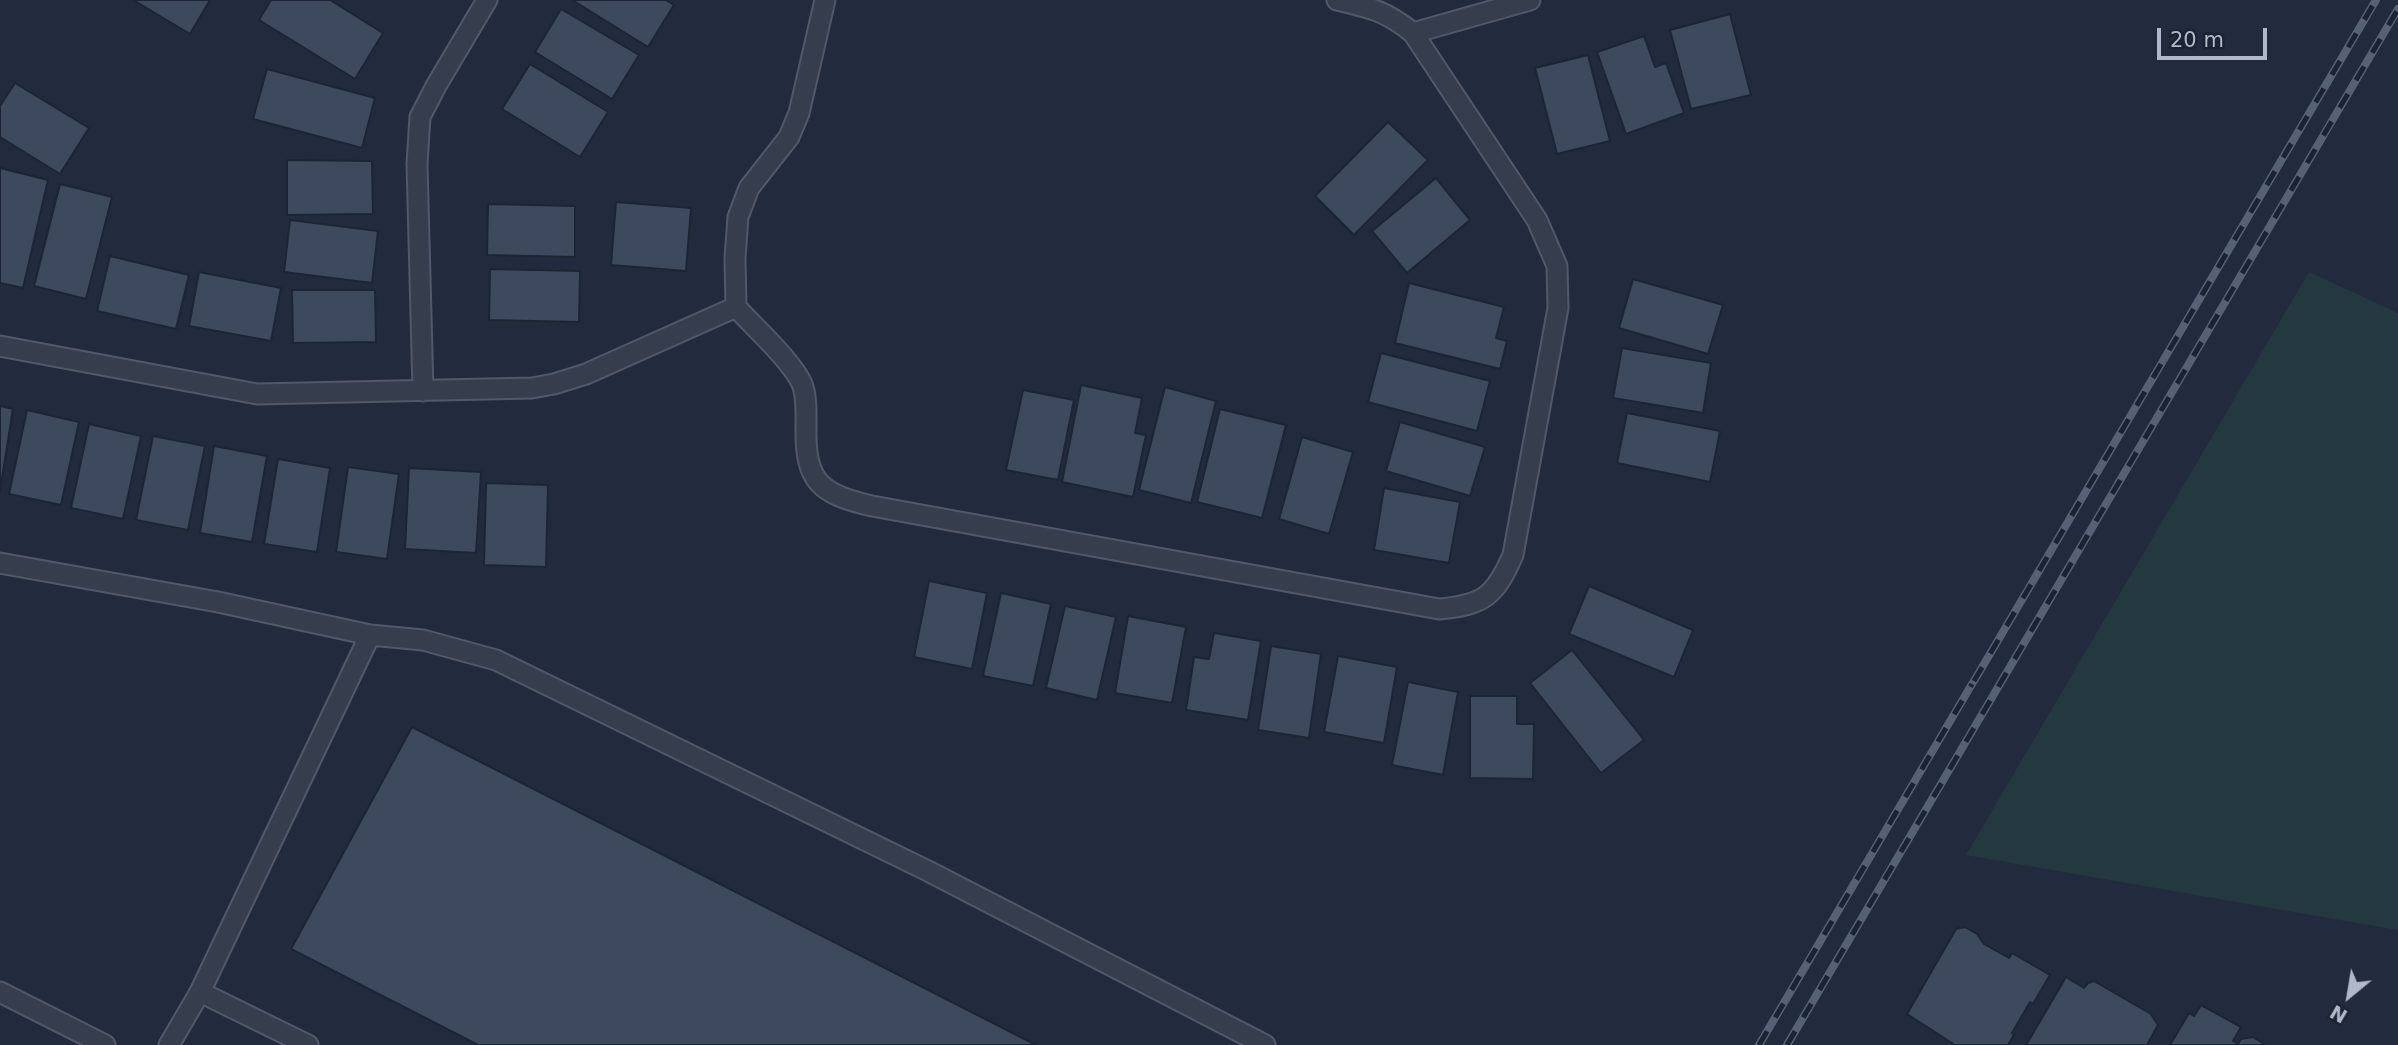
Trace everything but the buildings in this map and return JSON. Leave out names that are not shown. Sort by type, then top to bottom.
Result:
[{"type":"lane","points":[[423,391],[417,164],[420,117],[487,0]]},
{"type":"lane","points":[[825,0],[799,113],[789,137],[749,188],[737,216],[735,258],[736,307],[788,364],[802,385],[806,415],[805,452],[813,475],[822,488],[844,500],[1439,609],[1464,607],[1484,598],[1502,582],[1513,555],[1558,308],[1558,266],[1536,220],[1413,33],[1393,17],[1376,9],[1337,0]]},
{"type":"lane","points":[[1413,33],[1530,0]]},
{"type":"lane","points":[[0,346],[257,394],[532,388],[586,373],[736,307]]},
{"type":"lane","points":[[0,563],[218,602],[370,635],[423,640],[496,660],[928,871],[1265,1045]]},
{"type":"lane","points":[[169,1045],[200,992],[370,635]]},
{"type":"lane","points":[[0,992],[105,1045]]},
{"type":"lane","points":[[200,992],[308,1045]]},
{"type":"green space","points":[[2309,272],[2398,313],[2398,930],[1966,855]]},
{"type":"railway","points":[[1974,681],[2376,0]]},
{"type":"railway","points":[[1787,1045],[2398,9]]},
{"type":"railway","points":[[1759,1045],[1972,684]]}]
